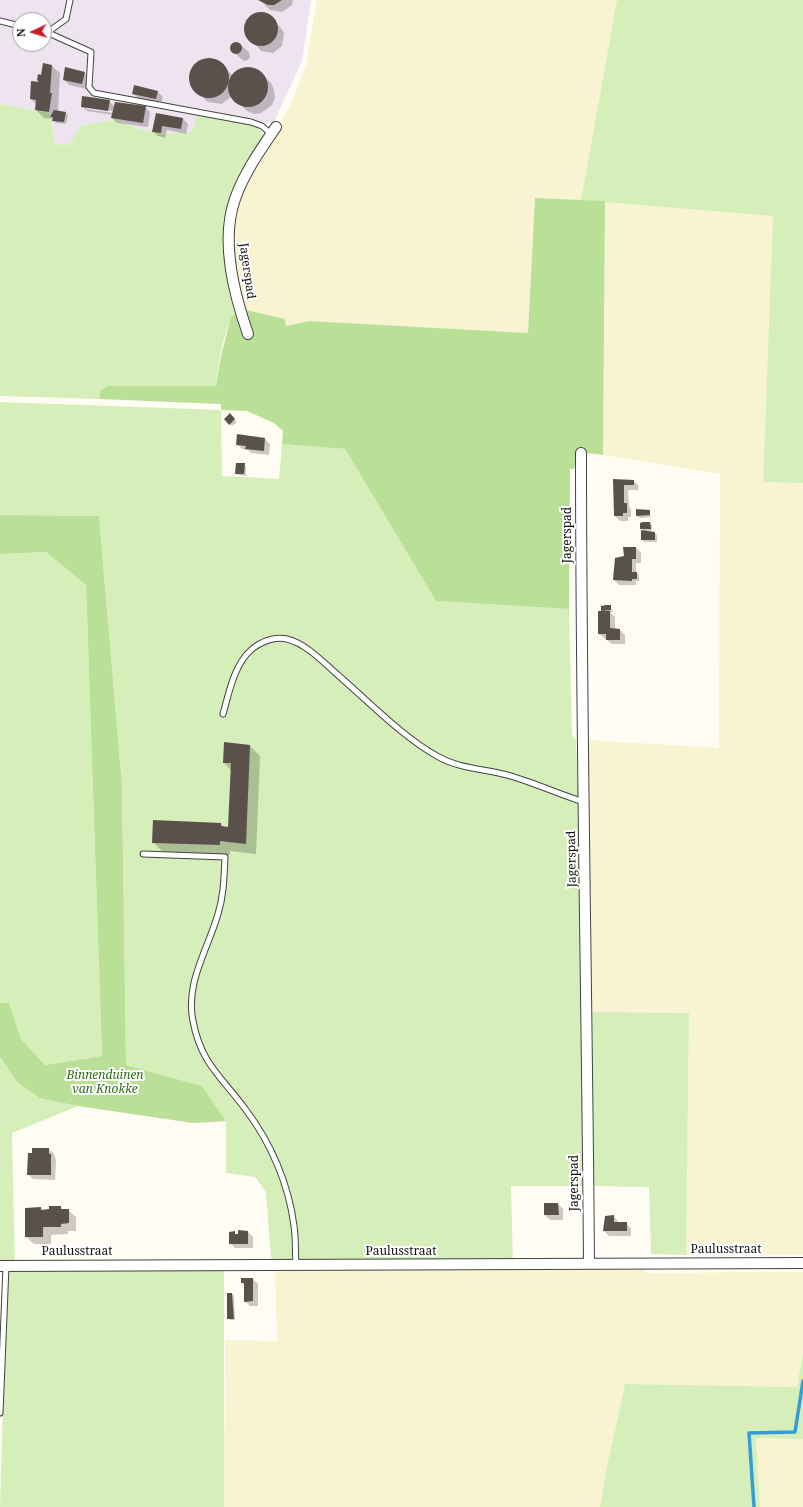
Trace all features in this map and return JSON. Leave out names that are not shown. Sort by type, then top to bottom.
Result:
[{"type":"street","name":"Jagerspad","points":[[248,334],[240,309],[230,262],[229,240],[231,219],[234,200],[240,186],[273,130]]},
{"type":"street","name":"Jagerspad","points":[[581,453],[580,607],[584,802],[589,1264]]},
{"type":"street","name":"Paulusstraat","points":[[3,1266],[803,1264]]},
{"type":"lane","points":[[52,28],[66,19],[70,0]]},
{"type":"lane","points":[[0,21],[12,24]]},
{"type":"lane","points":[[52,35],[91,52],[89,87],[94,92],[252,122],[273,130]]},
{"type":"lane","points":[[223,714],[232,684],[243,660],[250,651],[266,641],[286,639],[297,643],[317,657],[380,712],[438,757],[464,766],[516,777],[584,802]]},
{"type":"lane","points":[[143,854],[225,857],[223,892],[219,912],[202,956],[192,989],[192,1018],[195,1034],[212,1068],[247,1110],[280,1171],[286,1186],[295,1227],[296,1265]]},
{"type":"lane","points":[[0,1413],[3,1266]]},
{"type":"shaded area","points":[[0,0],[311,0],[302,61],[273,124],[200,108],[192,132],[163,134],[143,130],[115,120],[81,125],[69,145],[55,144],[50,113],[0,104]]},
{"type":"shaded area","points":[[317,0],[617,0],[581,200],[535,198],[528,333],[309,321],[285,326],[242,309],[233,262],[234,220],[242,188],[279,127],[294,97],[306,66]]},
{"type":"shaded area","points":[[605,201],[773,216],[763,482],[803,483],[803,1255],[686,1255],[689,1013],[592,1012],[587,740],[719,748],[720,474],[603,455]]},
{"type":"shaded area","points":[[275,1269],[645,1269],[645,1273],[803,1272],[803,1352],[797,1387],[625,1384],[600,1507],[224,1507],[225,1340],[277,1341]]},
{"type":"shaded area","points":[[756,1438],[803,1439],[803,1507],[760,1507]]},
{"type":"green space","points":[[617,0],[803,0],[803,483],[763,482],[773,216],[581,200]]},
{"type":"green space","points":[[0,104],[50,113],[55,144],[69,145],[81,125],[115,120],[143,130],[163,134],[192,132],[198,114],[256,126],[265,136],[228,218],[237,311],[228,326],[225,336],[220,357],[216,386],[107,386],[100,391],[100,399],[0,396]]},
{"type":"green space","points":[[535,198],[605,201],[603,455],[578,452],[574,469],[570,469],[569,609],[436,601],[345,449],[282,444],[283,431],[274,423],[247,411],[221,410],[221,404],[100,399],[100,391],[107,386],[216,386],[221,356],[231,317],[242,309],[285,319],[286,326],[309,321],[528,333]]},
{"type":"green space","points":[[0,402],[221,410],[222,476],[279,479],[282,444],[345,449],[436,601],[569,609],[572,735],[576,740],[578,793],[584,1186],[511,1186],[513,1268],[275,1269],[271,1257],[266,1192],[255,1177],[226,1173],[226,1121],[202,1086],[126,1065],[122,785],[99,516],[0,515]]},
{"type":"green space","name":"Binnenduinen van Knokke","points":[[0,515],[99,516],[122,785],[126,1065],[202,1086],[226,1121],[193,1123],[78,1106],[40,1098],[18,1083],[0,1057],[0,1003],[9,1003],[21,1039],[45,1065],[102,1056],[86,585],[46,552],[0,554]]},
{"type":"green space","points":[[46,552],[86,585],[102,1056],[45,1065],[21,1039],[9,1003],[0,1003],[0,554]]},
{"type":"green space","points":[[592,1012],[689,1013],[686,1255],[651,1254],[649,1187],[594,1186]]},
{"type":"green space","points":[[0,1057],[18,1083],[40,1097],[78,1106],[12,1133],[15,1270],[224,1268],[224,1507],[0,1507],[7,1271],[0,1271]]},
{"type":"green space","points":[[803,1352],[803,1439],[756,1438],[760,1507],[600,1507],[625,1384],[797,1387]]},
{"type":"building","points":[[258,0],[282,0],[274,5],[268,5]]},
{"type":"building","points":[[261,12],[273,17],[278,29],[273,41],[261,46],[249,41],[244,29],[249,17]]},
{"type":"building","points":[[238,42],[241,43],[241,53],[234,54],[231,53],[230,46],[231,43]]},
{"type":"building","points":[[209,58],[223,64],[229,78],[223,92],[209,98],[195,92],[189,78],[195,64]]},
{"type":"building","points":[[43,63],[52,65],[50,93],[52,93],[49,112],[35,110],[36,100],[30,99],[31,81],[39,82],[37,80],[38,74],[41,75]]},
{"type":"building","points":[[65,67],[85,72],[82,84],[63,80]]},
{"type":"building","points":[[248,67],[262,73],[268,87],[262,101],[248,107],[234,101],[228,87],[234,73]]},
{"type":"building","points":[[134,85],[158,91],[156,99],[132,94]]},
{"type":"building","points":[[82,96],[110,100],[108,111],[81,107]]},
{"type":"building","points":[[115,102],[146,106],[143,123],[111,118]]},
{"type":"building","points":[[54,110],[66,112],[64,122],[52,121],[53,117],[50,117]]},
{"type":"building","points":[[156,113],[183,118],[181,129],[162,126],[161,133],[152,132]]},
{"type":"building","points":[[230,413],[235,419],[229,425],[224,419]]},
{"type":"building","points":[[237,434],[265,438],[264,451],[245,449],[246,446],[236,445]]},
{"type":"building","points":[[236,463],[245,463],[244,474],[235,474]]},
{"type":"building","points":[[613,479],[634,480],[634,485],[624,485],[624,503],[627,503],[627,513],[623,513],[623,516],[614,516]]},
{"type":"building","points":[[636,509],[650,510],[650,515],[636,516]]},
{"type":"building","points":[[650,522],[651,529],[640,529],[640,523]]},
{"type":"building","points":[[641,530],[655,532],[655,540],[641,540]]},
{"type":"building","points":[[623,547],[636,547],[636,559],[632,559],[632,572],[637,572],[637,579],[632,579],[632,581],[613,580],[615,558],[624,556]]},
{"type":"building","points":[[611,605],[611,610],[601,611],[601,606]]},
{"type":"building","points":[[598,611],[610,611],[610,628],[620,629],[620,640],[606,640],[606,634],[598,634]]},
{"type":"building","points":[[224,742],[250,745],[246,844],[220,841],[220,845],[152,843],[153,820],[221,823],[221,826],[228,827],[231,763],[223,763]]},
{"type":"building","points":[[32,1148],[49,1148],[49,1154],[51,1154],[51,1175],[27,1175],[28,1153],[32,1153]]},
{"type":"building","points":[[544,1203],[558,1203],[559,1215],[544,1215]]},
{"type":"building","points":[[49,1206],[61,1206],[61,1209],[69,1209],[69,1223],[61,1224],[61,1227],[43,1227],[43,1237],[25,1237],[25,1208],[41,1207],[41,1210],[49,1209]]},
{"type":"building","points":[[614,1215],[614,1222],[627,1222],[627,1231],[603,1231],[605,1216]]},
{"type":"building","points":[[238,1230],[248,1231],[248,1244],[229,1244],[229,1232],[235,1231],[235,1234],[238,1234]]},
{"type":"building","points":[[241,1278],[253,1278],[253,1301],[244,1302],[244,1283],[241,1283]]},
{"type":"building","points":[[227,1293],[232,1293],[234,1319],[227,1319]]},
{"type":"waterway","points":[[754,1507],[749,1433],[795,1432],[803,1381]]}]
